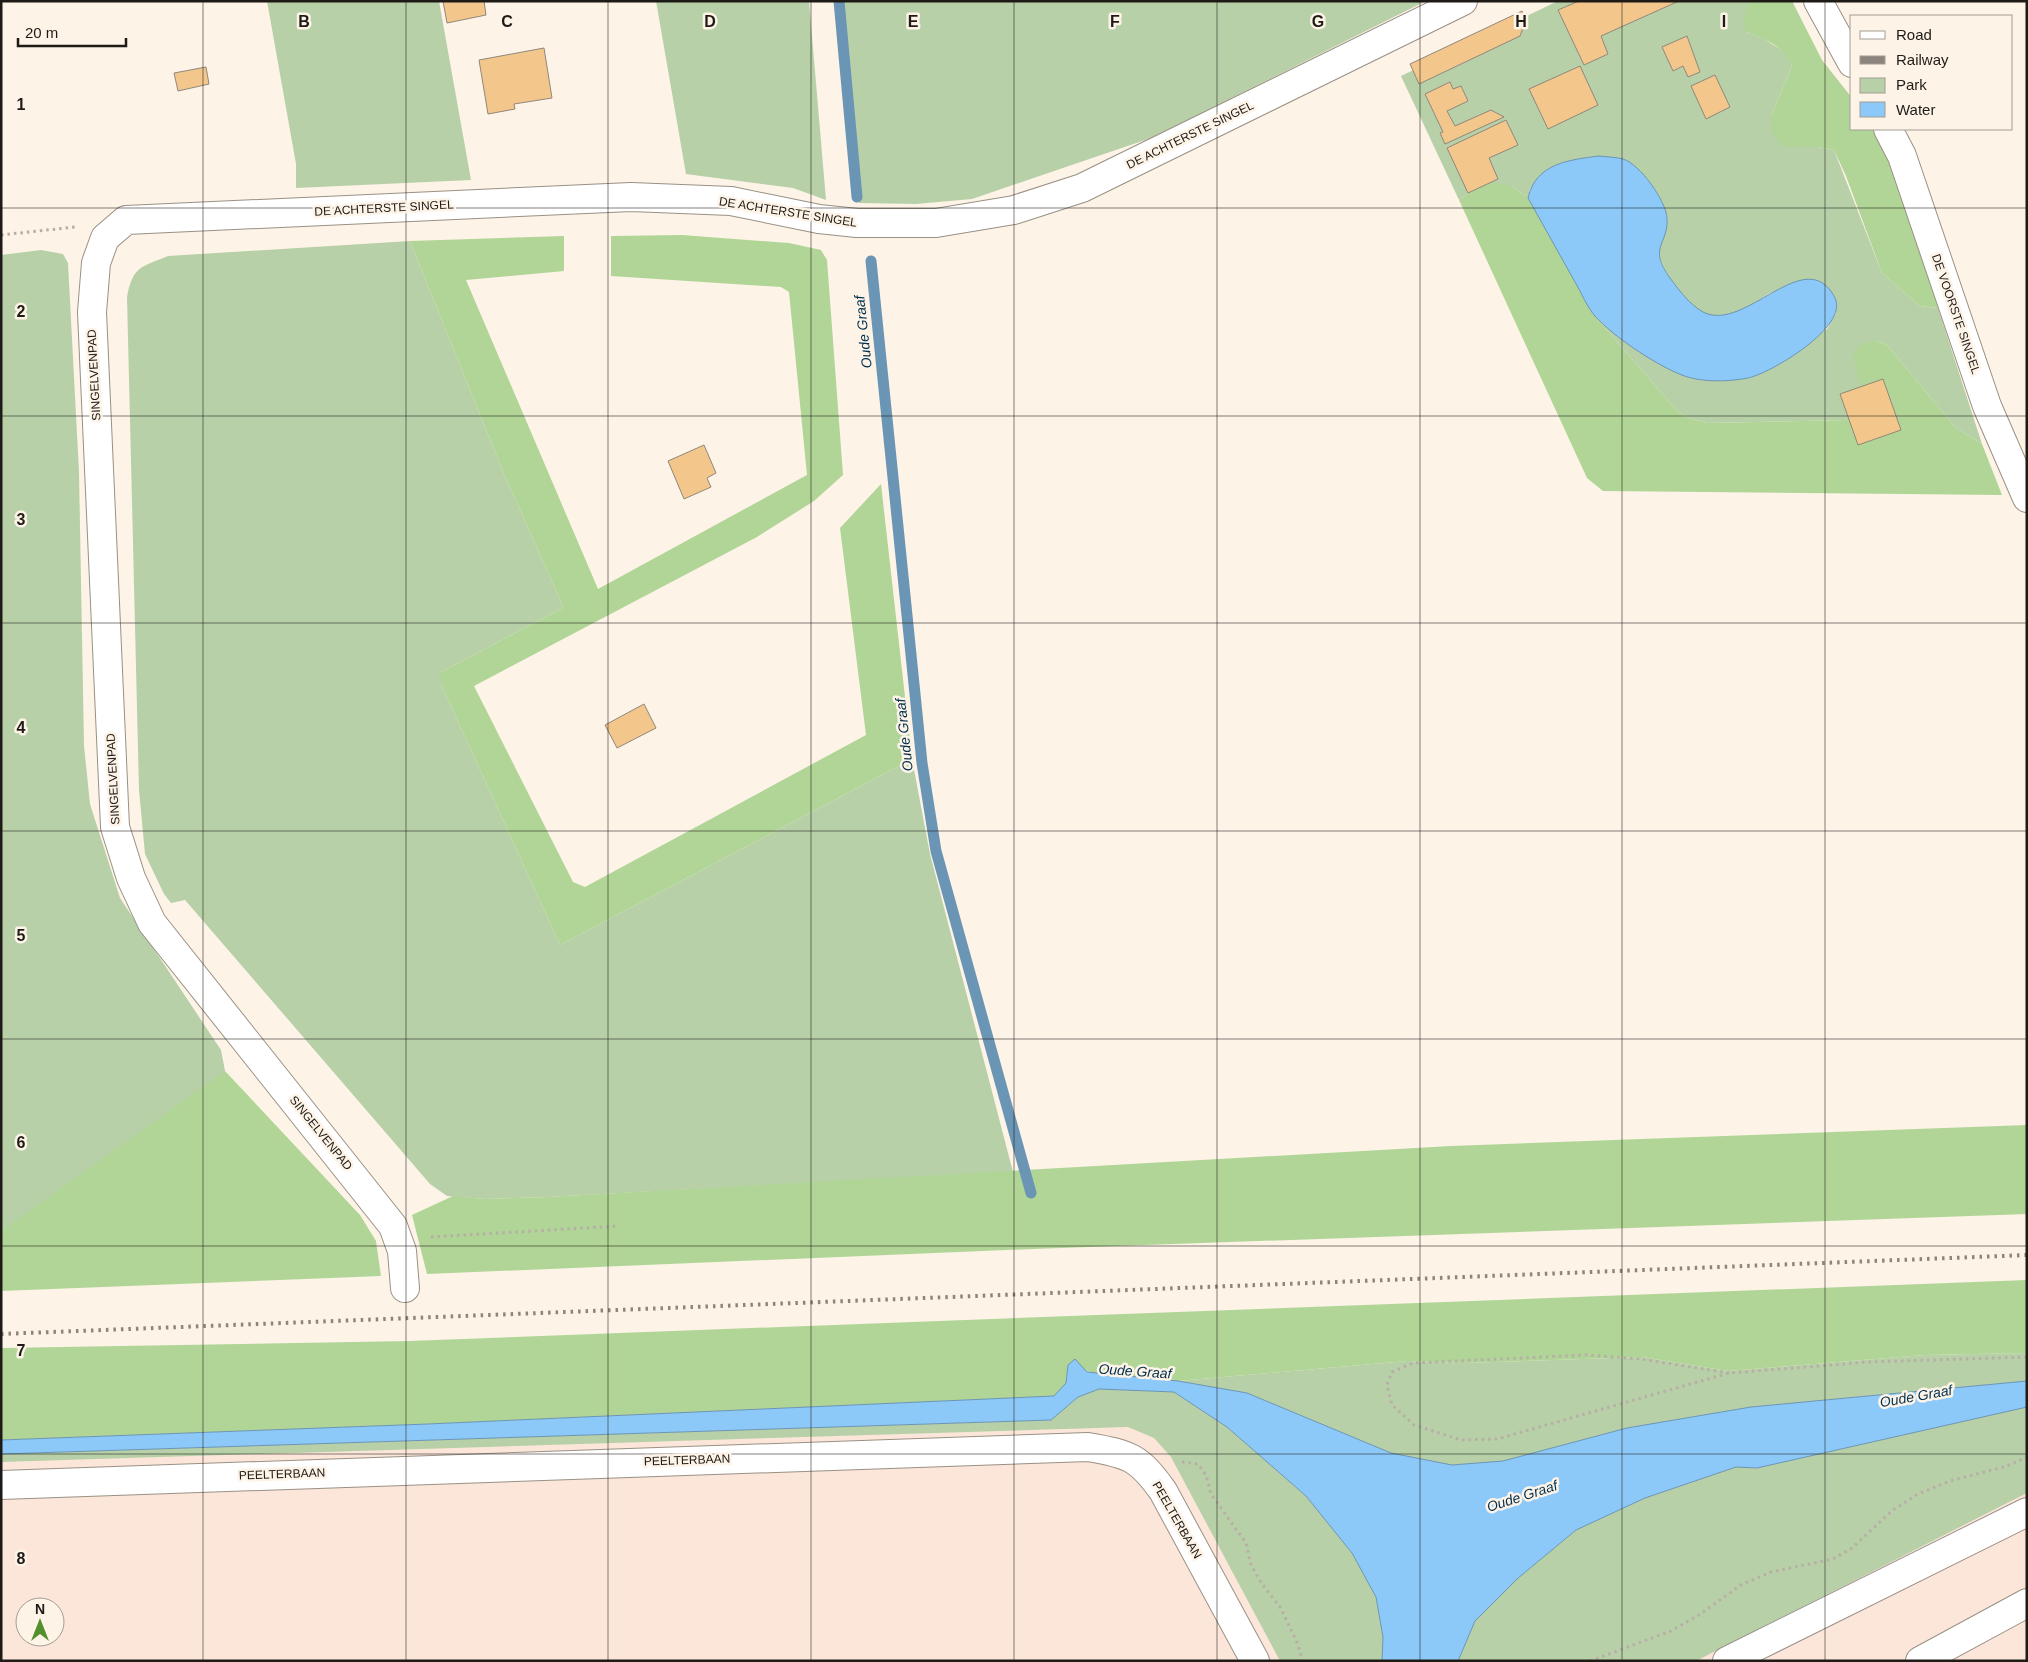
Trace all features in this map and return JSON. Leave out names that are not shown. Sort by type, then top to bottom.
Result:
[{"type":"street","name":"DE ACHTERSTE SINGEL","points":[[126,220],[631,197],[731,201],[819,219],[857,223],[936,223],[1014,210],[1082,188],[1462,1]]},
{"type":"street","points":[[1818,1],[1850,59]]},
{"type":"street","name":"DE VOORSTE SINGEL","points":[[1889,130],[1902,156],[1987,406],[2027,498]]},
{"type":"street","name":"SINGELVENPAD","points":[[126,220],[105,238],[96,263],[92,312],[115,827],[131,878],[152,923],[380,1206],[394,1226],[402,1252],[405,1288]]},
{"type":"street","name":"PEELTERBAAN","points":[[1,1485],[488,1466],[1088,1447],[1119,1452],[1146,1468],[1163,1491],[1255,1661]]},
{"type":"street","points":[[1727,1661],[2027,1512]]},
{"type":"street","points":[[1920,1661],[2027,1603]]},
{"type":"path","points":[[1,235],[126,220]]},
{"type":"path","points":[[398,1239],[619,1226]]},
{"type":"path","points":[[1729,1373],[1640,1359],[1586,1355],[1413,1363],[1392,1372],[1387,1385],[1392,1405],[1414,1425],[1461,1440],[1498,1439],[1729,1373],[1869,1362],[2027,1357]]},
{"type":"path","points":[[1590,1661],[1671,1631],[1699,1615],[1741,1585],[1771,1572],[1833,1559],[1852,1548],[1893,1510],[1918,1494],[1950,1481],[2007,1466],[2027,1456]]},
{"type":"path","points":[[1146,1468],[1183,1462],[1198,1464],[1206,1475],[1211,1494],[1246,1543],[1251,1565],[1262,1584],[1280,1607],[1296,1640],[1303,1661]]},
{"type":"shaded area","points":[[1129,1425],[1155,1434],[1172,1457],[1282,1661],[1,1661],[1,1461]]},
{"type":"shaded area","points":[[2027,1491],[2027,1661],[1694,1661]]},
{"type":"green space","points":[[267,1],[439,1],[471,180],[296,188],[296,164]]},
{"type":"green space","points":[[656,1],[809,1],[826,200],[793,188],[686,174]]},
{"type":"green space","points":[[841,1],[1426,1],[1151,138],[972,199],[916,204],[859,203]]},
{"type":"green space","points":[[1558,1],[1750,1],[1746,32],[1764,39],[1788,54],[1792,66],[1772,114],[1782,147],[1817,147],[1834,150],[1882,273],[1920,306],[1938,308],[1982,444],[1956,428],[1887,345],[1876,341],[1864,404],[1847,420],[1707,423],[1689,418],[1677,411],[1595,316],[1641,353],[1701,380],[1723,380],[1750,378],[1827,329],[1836,313],[1836,299],[1797,293],[1773,292],[1746,308],[1725,315],[1711,315],[1696,309],[1673,284],[1662,264],[1659,246],[1666,228],[1667,217],[1661,200],[1645,177],[1625,159],[1530,189],[1528,198],[1512,186],[1477,186],[1459,200],[1401,76]]},
{"type":"green space","points":[[1750,1],[1792,1],[1822,60],[1850,95],[1850,130],[1873,130],[1892,162],[1938,308],[1920,306],[1882,273],[1846,176],[1834,150],[1817,147],[1782,147],[1771,131],[1772,114],[1792,66],[1789,59],[1779,48],[1746,32],[1743,19]]},
{"type":"green space","points":[[1495,183],[1512,186],[1528,198],[1595,316],[1677,411],[1689,418],[1707,423],[1847,420],[1848,414],[1864,404],[1853,354],[1861,344],[1876,341],[1887,345],[1956,428],[1982,444],[2002,495],[1603,491],[1587,478],[1459,200],[1477,186]]},
{"type":"green space","points":[[682,235],[789,243],[821,250],[827,260],[843,475],[814,501],[757,537],[474,686],[573,882],[585,887],[866,735],[840,528],[881,484],[912,759],[560,945],[441,684],[441,672],[561,609],[563,606],[504,474],[410,241],[564,236],[564,271],[466,280],[598,589],[807,475],[789,292],[781,287],[611,276],[611,236]]},
{"type":"green space","points":[[410,241],[504,474],[563,606],[561,609],[441,672],[441,684],[560,945],[912,759],[930,854],[1013,1172],[547,1197],[485,1199],[447,1196],[430,1184],[185,900],[171,903],[164,894],[145,854],[139,790],[127,297],[132,279],[140,269],[168,256]]},
{"type":"green space","points":[[41,250],[63,254],[68,263],[79,472],[84,746],[90,804],[120,898],[221,1050],[225,1071],[221,1084],[1,1231],[1,255]]},
{"type":"green space","points":[[225,1071],[360,1215],[376,1241],[381,1276],[1,1291],[1,1231]]},
{"type":"green space","points":[[2027,1125],[2027,1214],[1033,1249],[427,1274],[412,1215],[453,1196],[485,1199],[547,1197],[1451,1146]]},
{"type":"green space","points":[[2027,1280],[2027,1353],[1924,1355],[1728,1371],[1642,1357],[1463,1363],[1407,1361],[1178,1381],[1100,1375],[1068,1365],[1066,1383],[1054,1396],[428,1424],[1,1440],[1,1348],[409,1341]]},
{"type":"green space","points":[[2027,1353],[2027,1381],[1751,1407],[1627,1428],[1503,1461],[1452,1465],[1391,1453],[1247,1393],[1178,1381],[1407,1361],[1463,1363],[1642,1357],[1728,1371],[1924,1355]]},
{"type":"green space","points":[[1099,1389],[1174,1392],[1227,1427],[1306,1496],[1352,1553],[1376,1597],[1383,1637],[1382,1661],[1280,1661],[1171,1457],[1154,1438],[1128,1427],[1,1462],[1,1454],[1051,1420],[1078,1397]]},
{"type":"green space","points":[[2027,1407],[2027,1493],[1696,1661],[1458,1661],[1475,1621],[1517,1579],[1576,1530],[1645,1498],[1736,1467],[1757,1468]]},
{"type":"water","points":[[1599,156],[1620,158],[1630,162],[1644,175],[1657,193],[1666,211],[1667,218],[1667,227],[1659,252],[1663,268],[1677,287],[1698,309],[1703,312],[1720,315],[1737,311],[1792,283],[1808,279],[1823,283],[1835,298],[1836,310],[1831,322],[1820,335],[1789,358],[1748,378],[1712,381],[1694,379],[1667,368],[1634,348],[1603,324],[1589,308],[1528,198],[1532,186],[1546,170],[1555,165],[1576,159]]},
{"type":"water","points":[[1075,1359],[1087,1372],[1178,1381],[1247,1393],[1391,1453],[1452,1465],[1503,1461],[1627,1428],[1751,1407],[2027,1381],[2027,1407],[1757,1468],[1736,1467],[1645,1498],[1576,1530],[1517,1579],[1475,1621],[1458,1661],[1382,1661],[1383,1637],[1376,1597],[1352,1553],[1306,1496],[1227,1427],[1174,1392],[1099,1389],[1078,1397],[1051,1420],[1,1454],[1,1440],[428,1424],[1054,1396],[1066,1383],[1068,1365]]},
{"type":"building","points":[[443,1],[484,1],[486,15],[447,23]]},
{"type":"building","points":[[1579,1],[1679,1],[1601,36],[1608,54],[1584,65],[1558,10]]},
{"type":"building","points":[[1522,11],[1526,20],[1520,36],[1419,84],[1410,64]]},
{"type":"building","points":[[1687,36],[1700,72],[1688,77],[1683,66],[1673,71],[1662,47]]},
{"type":"building","points":[[544,48],[552,98],[514,104],[515,109],[488,114],[479,60]]},
{"type":"building","points":[[1580,66],[1598,105],[1548,129],[1529,89]]},
{"type":"building","points":[[206,67],[209,84],[178,91],[174,73]]},
{"type":"building","points":[[1715,75],[1730,107],[1706,119],[1691,86]]},
{"type":"building","points":[[1450,82],[1453,89],[1461,86],[1468,101],[1447,111],[1455,126],[1491,110],[1504,117],[1445,144],[1440,133],[1443,132],[1425,94]]},
{"type":"building","points":[[1506,120],[1518,145],[1489,158],[1498,179],[1468,193],[1447,148]]},
{"type":"building","points":[[1883,379],[1901,430],[1858,445],[1840,394]]},
{"type":"building","points":[[704,445],[716,473],[707,478],[711,487],[684,499],[668,461]]},
{"type":"building","points":[[644,704],[656,728],[617,748],[605,725]]},
{"type":"waterway","name":"Oude Graaf","points":[[839,1],[857,197]]},
{"type":"waterway","name":"Oude Graaf","points":[[871,261],[922,763],[936,851],[1031,1193]]},
{"type":"railway","points":[[1,1334],[2027,1255]]}]
